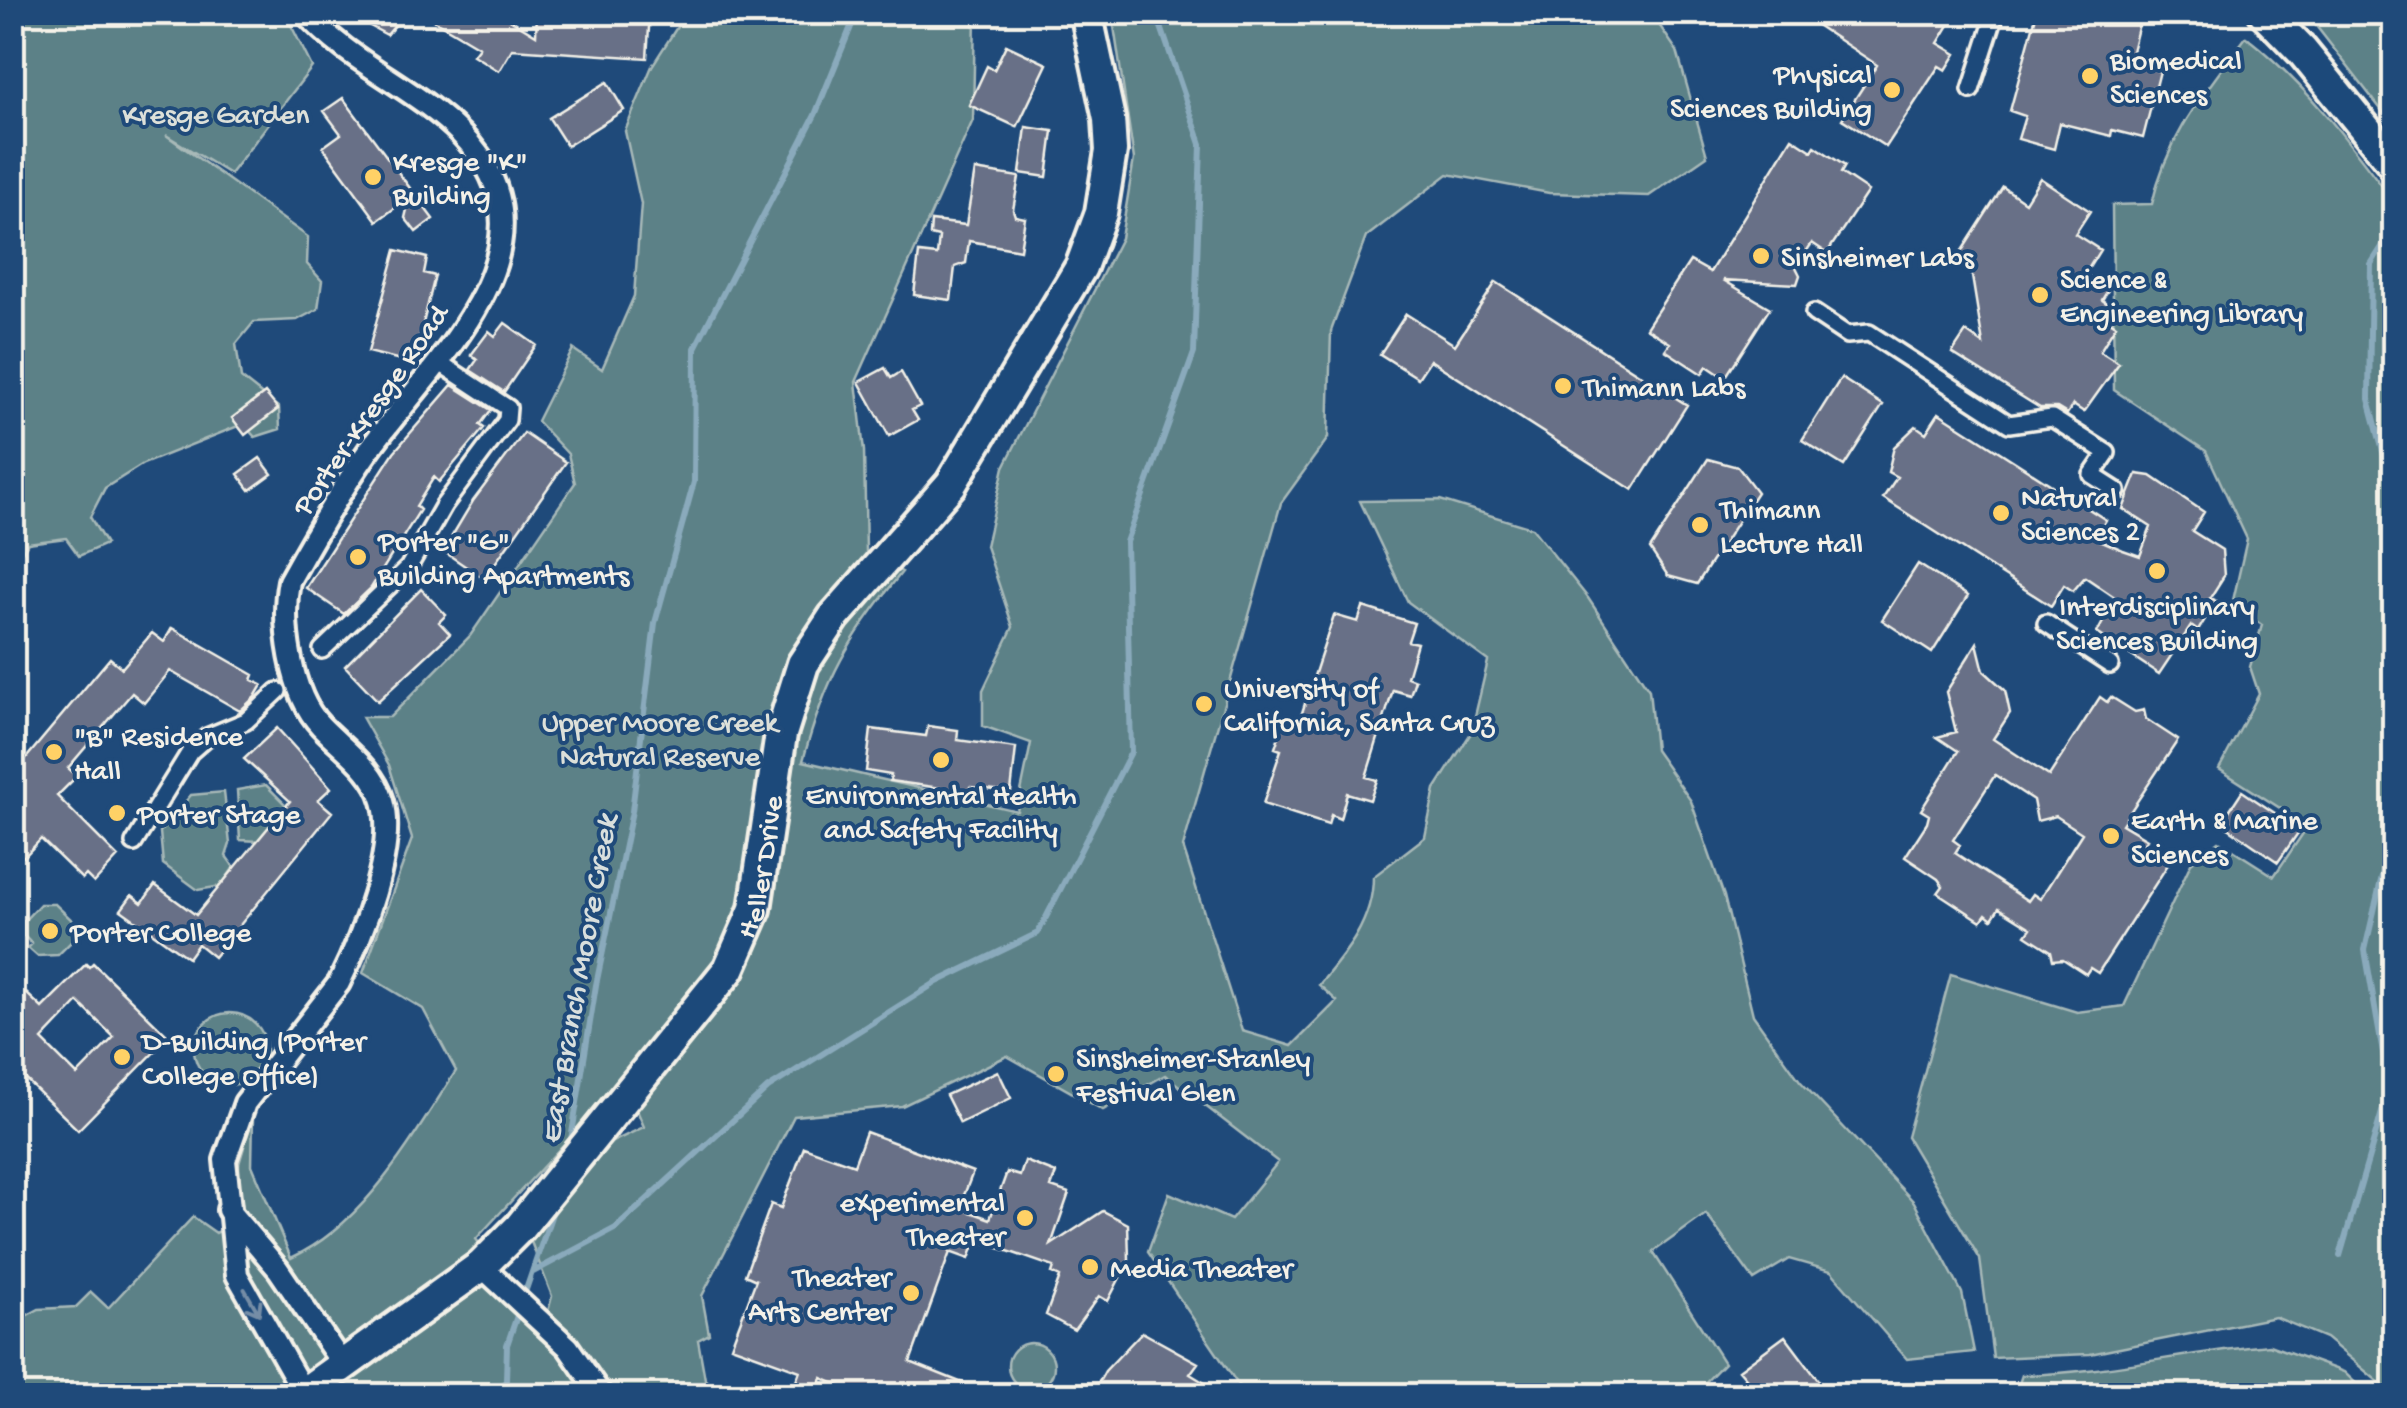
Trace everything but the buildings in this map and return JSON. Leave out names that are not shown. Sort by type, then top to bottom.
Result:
[{"type":"main road","name":"Heller Drive","points":[[302,1394],[481,1266],[709,998],[744,939],[765,868],[781,734],[804,664],[834,617],[951,484],[1081,267],[1101,213],[1111,151],[1110,119],[1086,12]]},
{"type":"main road","points":[[2264,12],[2394,164]]},
{"type":"street","name":"Porter-Kresge Road","points":[[302,1394],[236,1275],[225,1160],[240,1111],[339,984],[356,945],[387,835],[382,797],[371,776],[318,723],[304,702],[285,601],[289,580],[368,452],[484,299],[498,258],[500,223],[487,169],[462,135],[341,46],[305,12]]},
{"type":"street","points":[[1971,90],[1996,12]]},
{"type":"street","points":[[1814,313],[1848,335],[1869,333],[2009,424],[2052,418],[2107,453],[2092,475],[2117,491]]},
{"type":"street","points":[[322,650],[408,568],[444,506],[507,420],[508,408],[440,362]]},
{"type":"street","points":[[2046,623],[2110,665]]},
{"type":"street","points":[[134,843],[190,752],[207,737],[246,721],[278,690]]},
{"type":"street","points":[[228,1210],[278,1269],[343,1365]]},
{"type":"street","points":[[481,1266],[583,1364],[602,1396]]},
{"type":"green space","name":"Kresge Garden","points":[[13,13],[285,13],[312,67],[230,174],[166,135],[308,237],[307,264],[322,281],[318,309],[297,320],[254,322],[236,344],[241,378],[279,408],[280,429],[255,437],[243,424],[143,464],[105,488],[90,517],[106,544],[79,556],[66,538],[28,543],[13,566]]},
{"type":"green space","name":"Upper Moore Creek Natural Reserve","points":[[686,13],[975,13],[973,120],[856,382],[864,451],[866,552],[902,572],[841,660],[820,706],[803,761],[1017,811],[1031,743],[983,726],[983,690],[1013,627],[986,546],[1004,467],[1121,238],[1134,159],[1112,13],[1651,13],[1677,51],[1707,156],[1649,196],[1549,193],[1448,174],[1366,237],[1331,331],[1328,438],[1281,503],[1183,847],[1242,1031],[1292,1046],[1337,1001],[1319,985],[1363,922],[1373,877],[1425,837],[1435,789],[1471,733],[1488,661],[1408,602],[1360,501],[1440,500],[1532,528],[1588,598],[1649,690],[1655,750],[1691,801],[1724,896],[1753,1015],[1800,1081],[1914,1202],[1962,1293],[1974,1352],[1907,1359],[1831,1271],[1789,1259],[1754,1280],[1706,1214],[1653,1252],[1724,1363],[1693,1395],[1245,1395],[1148,1252],[1169,1193],[1231,1220],[1278,1162],[1165,1075],[1103,1110],[1007,1056],[902,1106],[794,1116],[702,1296],[709,1334],[698,1340],[705,1379],[714,1386],[725,1384],[726,1395],[13,1395],[13,1367],[17,1361],[13,1323],[39,1309],[76,1307],[91,1292],[108,1308],[193,1217],[216,1233],[240,1218],[239,1164],[253,1117],[252,1165],[291,1258],[318,1243],[365,1202],[456,1071],[423,1009],[363,973],[412,839],[389,765],[362,717],[390,717],[470,636],[575,483],[568,454],[537,421],[573,349],[602,369],[634,296],[641,204],[625,131],[652,66]],"holes":[[[624,1079],[644,1127],[612,1142],[528,1234],[552,1296],[544,1327],[476,1239]]]},
{"type":"green space","points":[[2306,13],[2394,13],[2394,126]]},
{"type":"green space","points":[[2246,37],[2307,94],[2394,202],[2394,1395],[2326,1338],[2275,1317],[2090,1354],[1993,1358],[1980,1259],[1907,1137],[1951,974],[2077,1012],[2124,1006],[2191,863],[2219,841],[2274,876],[2308,826],[2219,769],[2259,694],[2250,667],[2262,625],[2232,605],[2247,539],[2206,451],[2114,390],[2112,205],[2152,204],[2178,136]]},
{"type":"green space","points":[[266,785],[287,806],[260,841],[240,840],[237,790]]},
{"type":"green space","points":[[224,792],[230,844],[226,856],[234,867],[221,886],[198,890],[163,864],[160,832],[191,795]]},
{"type":"green space","points":[[40,904],[55,904],[74,922],[74,939],[58,955],[37,956],[28,948],[32,944],[24,936],[24,921]]},
{"type":"green space","points":[[230,1013],[255,1024],[266,1049],[255,1074],[230,1085],[205,1074],[194,1049],[205,1024]]},
{"type":"green space","points":[[1031,1343],[1047,1350],[1054,1366],[1047,1382],[1031,1389],[1015,1382],[1008,1366],[1015,1350]]},
{"type":"green space","points":[[2269,1345],[2344,1372],[2368,1395],[2015,1395],[2022,1375]]},
{"type":"waterway","name":"East Branch Moore Creek","points":[[570,1146],[596,985],[632,811],[655,623],[694,482],[695,348],[815,115],[857,12]]},
{"type":"waterway","name":"East Branch Moore Creek","points":[[533,1272],[616,1228],[768,1088],[937,982],[1038,933],[1131,752],[1126,542],[1194,353],[1201,144],[1156,12]]},
{"type":"waterway","points":[[2394,228],[2371,264],[2369,399],[2394,493]]},
{"type":"waterway","points":[[2340,1256],[2389,1088],[2365,950],[2394,824]]},
{"type":"waterway","name":"East Branch Moore Creek","points":[[500,1396],[506,1380],[507,1345],[556,1202]]},
{"type":"place","name":"Biomedical Sciences","points":[[2090,76]]},
{"type":"place","name":"Physical Sciences Building","points":[[1892,90]]},
{"type":"place","name":"Kresge \"K\" Building","points":[[373,177]]},
{"type":"place","name":"Sinsheimer Labs","points":[[1761,256]]},
{"type":"place","name":"Science & Engineering Library","points":[[2040,295]]},
{"type":"place","name":"Thimann Labs","points":[[1563,386]]},
{"type":"place","name":"Natural Sciences 2","points":[[2001,513]]},
{"type":"place","name":"Thimann Lecture Hall","points":[[1700,525]]},
{"type":"place","name":"Porter \"G\" Building Apartments","points":[[358,557]]},
{"type":"place","name":"Interdisciplinary Sciences Building","points":[[2157,571]]},
{"type":"place","name":"University of California, Santa Cruz","points":[[1204,704]]},
{"type":"place","name":"\"B\" Residence Hall","points":[[54,752]]},
{"type":"place","name":"Environmental Health and Safety Facility","points":[[941,760]]},
{"type":"place","name":"Porter Stage","points":[[117,813]]},
{"type":"place","name":"Earth & Marine Sciences","points":[[2111,836]]},
{"type":"place","name":"Porter College","points":[[50,931]]},
{"type":"place","name":"D-Building (Porter College Office)","points":[[122,1057]]},
{"type":"place","name":"Sinsheimer-Stanley Festival Glen","points":[[1056,1074]]},
{"type":"place","name":"eXperimental Theater","points":[[1025,1218]]},
{"type":"place","name":"Media Theater","points":[[1090,1267]]},
{"type":"place","name":"Theater Arts Center","points":[[911,1293]]}]
